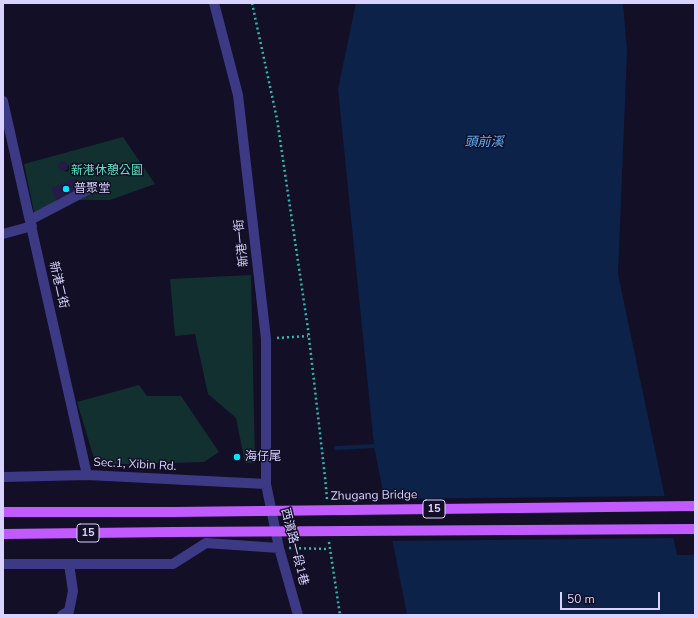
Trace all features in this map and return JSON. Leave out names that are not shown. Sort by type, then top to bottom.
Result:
[{"type":"main road","name":"Zhugang Bridge","points":[[3,512],[172,512],[695,506]]},
{"type":"main road","name":"15","points":[[3,534],[695,529]]},
{"type":"street","name":"新港一街","points":[[214,3],[238,95],[266,339],[266,484]]},
{"type":"street","name":"新港二街","points":[[3,101],[87,475]]},
{"type":"street","points":[[3,234],[31,223],[89,189]]},
{"type":"street","name":"Sec.1, Xibin Rd.","points":[[3,477],[87,475],[266,484]]},
{"type":"street","name":"西濱路一段1巷","points":[[266,484],[279,548],[298,615]]},
{"type":"street","points":[[3,564],[173,564],[206,543],[279,548]]},
{"type":"street","points":[[62,615],[69,611],[73,592],[69,564]]},
{"type":"path","points":[[252,3],[277,119],[308,336],[327,501]]},
{"type":"path","points":[[266,339],[308,336]]},
{"type":"path","points":[[329,541],[340,615]]},
{"type":"path","points":[[279,548],[330,549]]},
{"type":"green space","name":"新港休憩公園","points":[[123,137],[155,184],[110,200],[79,200],[36,222],[24,164]]},
{"type":"green space","points":[[251,275],[255,463],[245,463],[236,418],[208,394],[195,334],[175,336],[170,279]]},
{"type":"green space","points":[[139,385],[147,396],[181,396],[219,452],[204,462],[96,465],[77,402]]},
{"type":"water","name":"頭前溪","points":[[356,3],[623,3],[627,51],[618,274],[677,555],[695,555],[695,615],[407,615],[374,446],[338,89]]},
{"type":"pier","points":[[667,496],[676,538],[391,541],[383,499]]},
{"type":"building","points":[[61,161],[65,161],[67,162],[67,170],[61,171],[58,168],[58,164]]},
{"type":"building","name":"普聚堂","points":[[75,178],[80,190],[56,200],[51,188]]},
{"type":"waterway","points":[[336,448],[374,446]]},
{"type":"place","name":"普聚堂","points":[[66,189]]},
{"type":"place","name":"海仔尾","points":[[237,457]]}]
